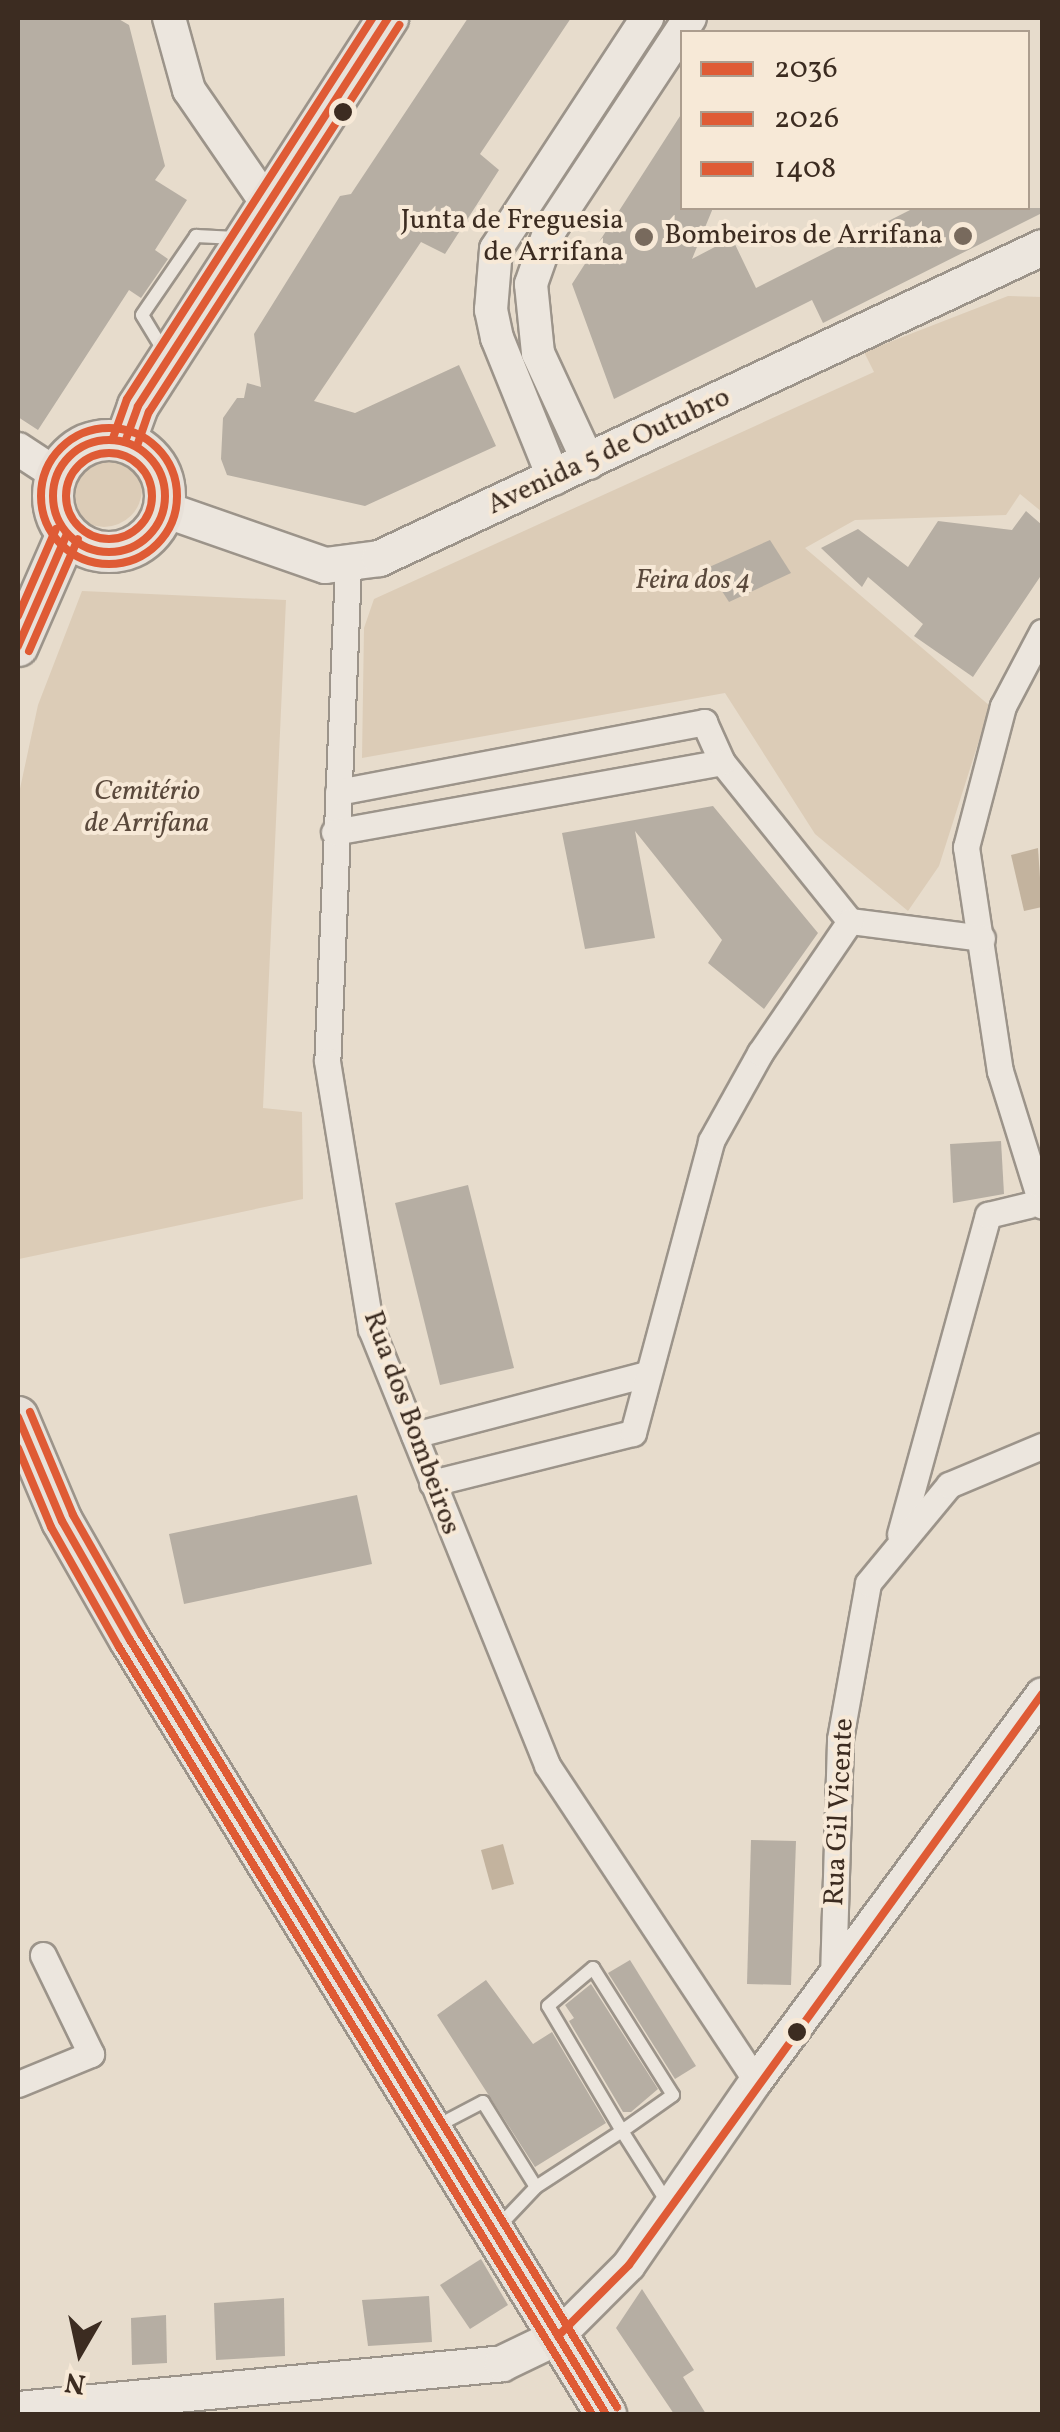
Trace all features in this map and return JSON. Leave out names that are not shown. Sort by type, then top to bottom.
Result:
[{"type":"main road","points":[[124,442],[168,358],[388,18]]},
{"type":"main road","name":"Avenida 5 de Outubro","points":[[348,567],[554,479],[1042,248]]},
{"type":"main road","points":[[92,442],[124,442],[152,461],[165,492],[164,509],[157,525],[131,548],[97,551],[66,534],[53,506],[56,474],[92,442]]},
{"type":"main road","points":[[164,509],[348,567]]},
{"type":"main road","points":[[18,646],[66,534]]},
{"type":"main road","points":[[21,1440],[130,1640],[606,2414]]},
{"type":"main road","points":[[18,2409],[502,2364],[558,2336]]},
{"type":"street","points":[[169,18],[189,90],[266,202]]},
{"type":"street","points":[[554,479],[497,338],[491,310],[496,249],[648,18]]},
{"type":"street","points":[[589,462],[538,353],[531,284],[550,230],[680,33]]},
{"type":"street","points":[[18,449],[56,474]]},
{"type":"street","name":"Rua dos Bombeiros","points":[[348,567],[327,1061],[372,1329],[546,1764],[756,2081]]},
{"type":"street","points":[[898,1539],[988,1214],[1036,1205],[1000,1071],[966,847],[1003,706],[1042,632]]},
{"type":"street","points":[[338,792],[704,722],[722,762],[850,921],[982,938]]},
{"type":"street","points":[[568,748],[577,788]]},
{"type":"street","points":[[334,832],[722,762]]},
{"type":"street","points":[[432,1483],[633,1433],[712,1141],[760,1053],[850,921]]},
{"type":"street","points":[[414,1435],[647,1374]]},
{"type":"street","points":[[898,1539],[950,1485],[1042,1446]]},
{"type":"street","name":"Rua Gil Vicente","points":[[833,1977],[840,1739],[868,1583],[898,1539]]},
{"type":"street","points":[[558,2336],[629,2265],[756,2081],[1042,1694]]},
{"type":"street","points":[[18,2084],[91,2054],[43,1955]]},
{"type":"lane","points":[[493,2232],[536,2187],[622,2131],[673,2094],[593,1968],[548,2006],[622,2131],[669,2205]]},
{"type":"lane","points":[[430,2130],[482,2102],[536,2187]]},
{"type":"green space","name":"Feira dos 4","points":[[1008,296],[1042,297],[1042,512],[1020,494],[1006,515],[855,520],[805,548],[990,706],[939,866],[908,911],[815,834],[725,693],[362,758],[364,628],[374,599],[874,372],[864,352]]},
{"type":"green space","points":[[104,451],[131,462],[142,489],[131,516],[104,527],[77,516],[66,489],[77,462]]},
{"type":"green space","name":"Cemitério de Arrifana","points":[[82,591],[286,600],[263,1108],[302,1112],[303,1199],[19,1259],[18,798],[38,705]]},
{"type":"shaded area","points":[[1038,848],[1042,907],[1024,911],[1011,855]]},
{"type":"shaded area","points":[[503,1844],[514,1884],[492,1890],[481,1850]]},
{"type":"building","points":[[18,18],[117,18],[129,25],[165,166],[155,180],[187,200],[155,250],[168,259],[141,298],[129,290],[38,430],[18,417]]},
{"type":"building","points":[[468,18],[571,18],[480,154],[499,170],[445,254],[421,242],[314,401],[355,413],[459,365],[496,446],[365,506],[227,475],[221,459],[223,418],[237,398],[244,398],[247,383],[261,387],[254,334],[340,196],[351,194]]},
{"type":"building","points":[[680,116],[680,210],[712,210],[692,259],[732,238],[756,288],[910,210],[1042,208],[1042,213],[823,323],[812,300],[614,399],[572,284]]},
{"type":"building","points":[[1026,511],[1042,525],[1042,574],[973,677],[914,636],[923,624],[868,577],[862,587],[821,548],[858,529],[908,567],[938,521],[1012,530]]},
{"type":"building","points":[[770,540],[791,573],[729,602],[707,568]]},
{"type":"building","points":[[713,806],[818,933],[764,1009],[708,963],[722,940],[635,831],[655,938],[585,949],[562,833]]},
{"type":"building","points":[[1001,1141],[1004,1194],[953,1203],[950,1144]]},
{"type":"building","points":[[468,1185],[514,1368],[440,1385],[395,1203]]},
{"type":"building","points":[[357,1495],[372,1564],[184,1604],[169,1534]]},
{"type":"building","points":[[751,1840],[796,1841],[791,1985],[747,1984]]},
{"type":"building","points":[[630,1960],[696,2066],[675,2079],[608,1973]]},
{"type":"building","points":[[486,1980],[533,2044],[552,2032],[606,2123],[535,2167],[437,2015]]},
{"type":"building","points":[[591,1984],[658,2089],[631,2112],[623,2112],[569,2021],[574,2018],[565,2005]]},
{"type":"building","points":[[481,2259],[508,2305],[470,2329],[440,2285]]},
{"type":"building","points":[[642,2289],[694,2370],[683,2377],[706,2414],[674,2414],[616,2328]]},
{"type":"building","points":[[429,2296],[432,2342],[368,2346],[362,2300]]},
{"type":"building","points":[[284,2298],[285,2356],[216,2360],[214,2303]]},
{"type":"building","points":[[166,2315],[167,2363],[132,2365],[131,2318]]},
{"type":"transit line","name":"1408","points":[[113,438],[127,399],[373,18]]},
{"type":"transit line","name":"2036","points":[[125,442],[138,406],[388,18]]},
{"type":"transit line","name":"2026","points":[[137,446],[149,412],[399,25]]},
{"type":"transit line","name":"2026","points":[[109,428],[135,433],[157,448],[172,470],[177,496],[172,522],[157,544],[135,559],[109,564],[83,559],[61,544],[46,522],[41,496],[46,470],[61,448],[83,433],[109,428]]},
{"type":"transit line","name":"2036","points":[[109,440],[130,444],[149,456],[161,475],[165,496],[161,517],[149,536],[130,548],[109,552],[88,548],[69,536],[57,517],[53,496],[57,475],[69,456],[88,444],[109,440]]},
{"type":"transit line","name":"1408","points":[[101,453],[117,453],[140,465],[149,479],[152,496],[149,513],[140,527],[117,539],[101,539],[85,532],[73,520],[66,504],[66,488],[73,472],[85,460],[101,453]]},
{"type":"transit line","name":"1408","points":[[18,616],[56,529]]},
{"type":"transit line","name":"2036","points":[[18,646],[67,534]]},
{"type":"transit line","name":"2026","points":[[29,651],[78,539]]},
{"type":"transit line","name":"1408","points":[[30,1412],[73,1515],[141,1634],[617,2407]]},
{"type":"transit line","name":"2036","points":[[18,1417],[62,1521],[130,1640],[606,2414]]},
{"type":"transit line","name":"2026","points":[[18,1448],[51,1527],[119,1647],[592,2414]]},
{"type":"transit line","name":"2036","points":[[558,2336],[629,2265],[1042,1694]]},
{"type":"place","name":"Bombeiros de Arrifana","points":[[963,236]]},
{"type":"place","name":"Junta de Freguesia de Arrifana","points":[[644,237]]}]
